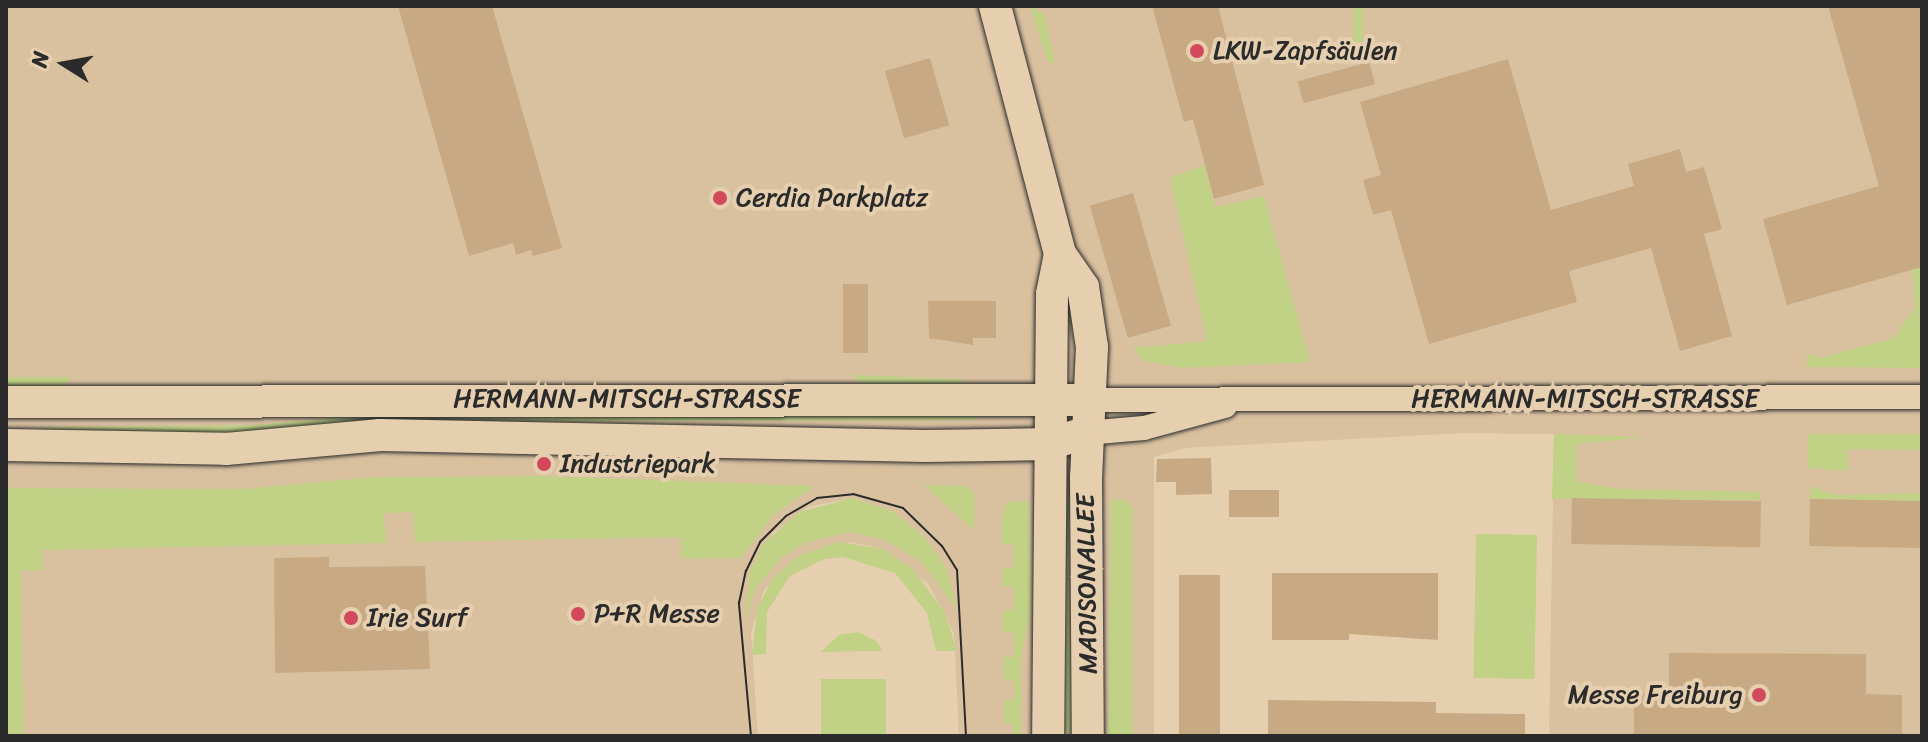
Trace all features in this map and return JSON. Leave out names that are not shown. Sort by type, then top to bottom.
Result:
[{"type":"main road","points":[[995,6],[1060,254]]},
{"type":"main road","name":"MADISONALLEE","points":[[1048,736],[1052,294],[1060,254]]},
{"type":"main road","name":"MADISONALLEE","points":[[1060,254],[1083,287],[1093,359],[1086,433],[1088,736]]},
{"type":"main road","name":"HERMANN-MITSCH-STRASSE","points":[[6,402],[1087,400]]},
{"type":"main road","name":"HERMANN-MITSCH-STRASSE","points":[[6,445],[226,449],[380,435],[738,444],[1049,444],[1086,433]]},
{"type":"street","name":"HERMANN-MITSCH-STRASSE","points":[[1087,400],[1922,397]]},
{"type":"street","name":"HERMANN-MITSCH-STRASSE","points":[[1086,433],[1144,428],[1247,400]]},
{"type":"shaded area","points":[[6,6],[1922,6],[1922,736],[1549,736],[1554,434],[1463,433],[1185,448],[1154,457],[1154,736],[959,736],[954,633],[929,585],[883,549],[850,542],[798,556],[764,590],[751,632],[758,736],[6,736]],"holes":[[[852,498],[892,511],[925,537],[947,569],[955,605],[920,561],[885,540],[852,532],[806,542],[781,558],[756,588],[746,616],[749,573],[773,533],[808,507]]]},
{"type":"green space","points":[[1030,6],[1044,14],[1055,63],[1048,62]]},
{"type":"green space","points":[[1353,6],[1363,6],[1363,64],[1353,64]]},
{"type":"green space","points":[[1205,165],[1215,207],[1264,196],[1310,362],[1182,368],[1142,360],[1133,348],[1207,341],[1170,178]]},
{"type":"green space","points":[[1922,267],[1922,368],[1807,367],[1807,354],[1821,358],[1894,338],[1915,307],[1912,270]]},
{"type":"green space","points":[[854,375],[961,379],[964,385],[860,385]]},
{"type":"green space","points":[[6,377],[73,377],[61,388],[6,389]]},
{"type":"green space","points":[[976,411],[976,420],[464,422],[258,434],[43,434],[43,427],[256,425],[363,415]]},
{"type":"green space","points":[[1554,434],[1646,437],[1576,444],[1577,482],[1620,489],[1760,492],[1761,500],[1552,499]]},
{"type":"green space","points":[[1808,434],[1922,434],[1922,450],[1847,449],[1848,471],[1808,468]]},
{"type":"green space","points":[[545,476],[815,486],[774,514],[741,558],[681,559],[681,537],[415,542],[413,512],[384,513],[386,543],[42,550],[43,570],[21,571],[24,736],[6,736],[6,488],[243,489],[373,477]]},
{"type":"green space","points":[[924,485],[965,486],[975,494],[974,531]]},
{"type":"green space","points":[[1811,486],[1836,495],[1922,493],[1922,501],[1810,499]]},
{"type":"green space","points":[[852,498],[892,511],[925,537],[947,569],[957,608],[920,561],[885,540],[851,532],[806,542],[781,558],[756,588],[745,619],[749,573],[763,544],[799,512]]},
{"type":"green space","points":[[1111,499],[1126,500],[1133,510],[1133,736],[1108,736]]},
{"type":"green space","points":[[1063,500],[1070,500],[1070,736],[1063,736]]},
{"type":"green space","points":[[1029,501],[1032,603],[1021,657],[1021,736],[1013,736],[1013,724],[1004,723],[1004,700],[1014,700],[1014,681],[1004,680],[1003,657],[1014,657],[1014,633],[1003,632],[1003,610],[1014,609],[1014,587],[1002,586],[1002,569],[1013,568],[1013,544],[1002,544],[1001,522],[1006,502]]},
{"type":"green space","points":[[1476,534],[1537,535],[1534,679],[1473,678]]},
{"type":"green space","points":[[839,542],[883,549],[913,569],[945,613],[957,651],[936,651],[927,613],[895,573],[843,557],[824,559],[790,576],[767,612],[766,654],[752,655],[757,609],[773,578],[798,556]]},
{"type":"green space","points":[[858,632],[877,641],[882,651],[821,652],[839,635]]},
{"type":"green space","points":[[821,679],[886,679],[886,736],[821,736]]},
{"type":"building","points":[[398,6],[492,6],[562,248],[533,256],[531,250],[516,255],[513,243],[469,256]]},
{"type":"building","name":"LKW-Zapfsäulen","points":[[1152,6],[1218,6],[1264,185],[1214,199],[1193,119],[1184,122]]},
{"type":"building","points":[[1828,6],[1922,6],[1922,267],[1787,305],[1763,219],[1879,186]]},
{"type":"building","points":[[930,58],[949,125],[904,138],[885,71]]},
{"type":"building","points":[[1508,59],[1551,210],[1634,186],[1628,164],[1680,149],[1686,172],[1704,167],[1722,229],[1704,234],[1732,336],[1680,351],[1651,248],[1569,271],[1577,302],[1429,344],[1391,210],[1373,215],[1363,180],[1381,175],[1360,102]]},
{"type":"building","points":[[1369,62],[1375,84],[1303,103],[1298,81]]},
{"type":"building","points":[[1133,193],[1171,326],[1128,338],[1090,205]]},
{"type":"building","points":[[843,284],[868,284],[868,353],[843,353]]},
{"type":"building","points":[[928,301],[996,301],[996,338],[973,338],[973,345],[929,338]]},
{"type":"building","points":[[1211,458],[1212,494],[1176,495],[1176,482],[1156,482],[1157,459]]},
{"type":"building","points":[[1229,490],[1279,490],[1279,517],[1229,517]]},
{"type":"building","points":[[1572,498],[1761,501],[1760,547],[1571,544]]},
{"type":"building","points":[[1810,499],[1922,501],[1921,548],[1809,546]]},
{"type":"building","name":"Irie Surf","points":[[329,557],[329,567],[425,566],[430,669],[275,673],[274,558]]},
{"type":"building","points":[[1272,573],[1438,573],[1438,640],[1349,634],[1349,640],[1272,640]]},
{"type":"building","points":[[1179,575],[1220,575],[1220,736],[1179,736]]},
{"type":"building","name":"Messe Freiburg","points":[[1669,653],[1866,654],[1866,694],[1902,695],[1902,736],[1634,736],[1634,693],[1669,694]]},
{"type":"building","points":[[1268,700],[1436,702],[1436,713],[1525,714],[1525,736],[1268,736]]},
{"type":"tram line","points":[[751,736],[739,603],[746,571],[760,542],[786,516],[817,498],[853,494],[903,508],[942,546],[957,570],[966,736]]},
{"type":"place","name":"LKW-Zapfsäulen","points":[[1197,51]]},
{"type":"place","name":"Cerdia Parkplatz","points":[[720,198]]},
{"type":"place","name":"Industriepark","points":[[544,464]]},
{"type":"place","name":"P+R Messe","points":[[578,614]]},
{"type":"place","name":"Irie Surf","points":[[351,618]]},
{"type":"place","name":"Messe Freiburg","points":[[1759,695]]}]
